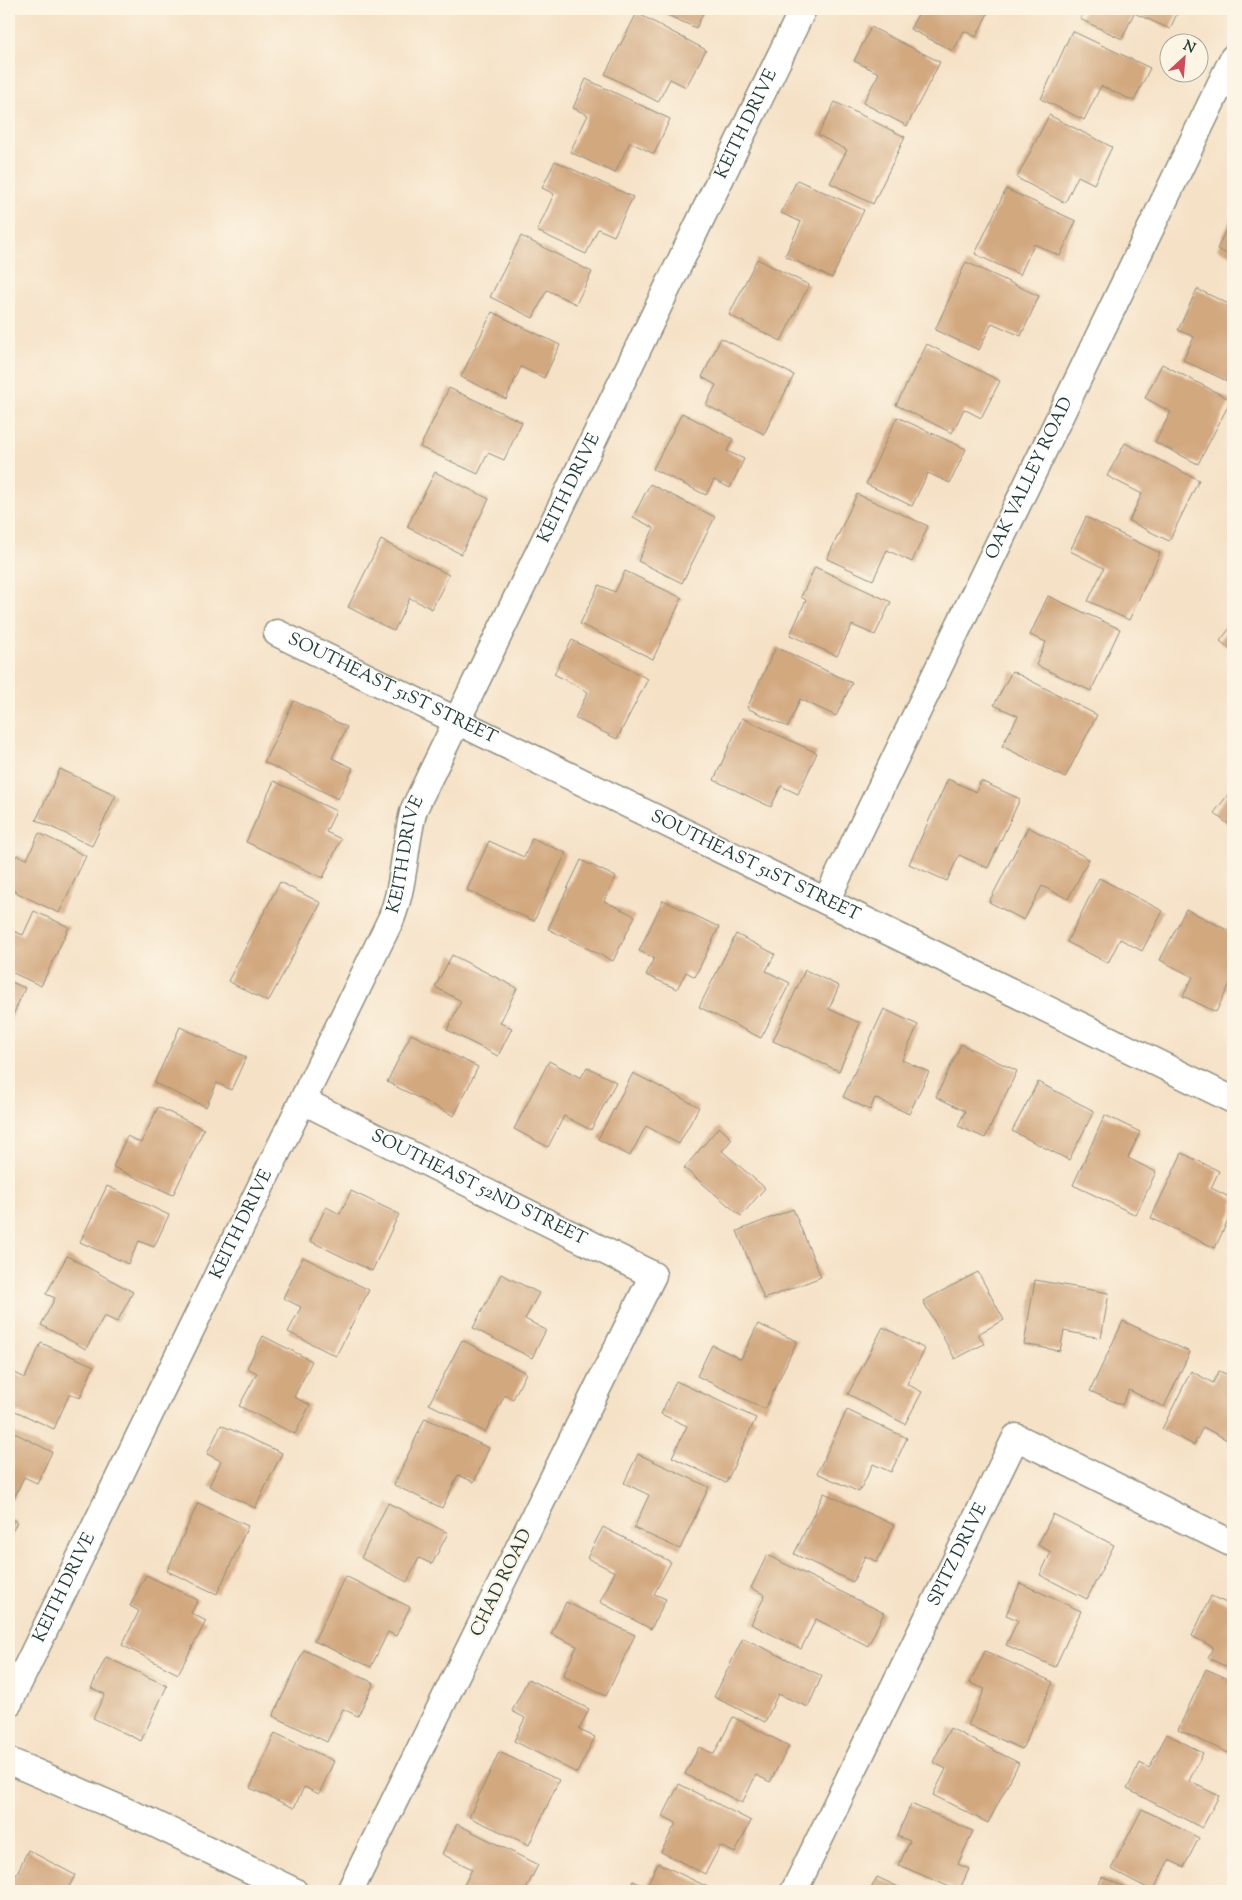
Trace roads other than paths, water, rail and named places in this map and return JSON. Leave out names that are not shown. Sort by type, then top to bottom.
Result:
[{"type":"street","name":"KEITH DRIVE","points":[[9,1703],[391,919],[399,900],[407,841],[414,809],[803,9]]},
{"type":"street","name":"OAK VALLEY ROAD","points":[[826,901],[1233,58]]},
{"type":"street","name":"SOUTHEAST 51ST STREET","points":[[277,633],[457,719],[1233,1100]]},
{"type":"street","name":"SOUTHEAST 52ND STREET","points":[[303,1100],[653,1275]]},
{"type":"street","name":"CHAD ROAD","points":[[350,1891],[653,1275]]},
{"type":"street","name":"SPITZ DRIVE","points":[[794,1891],[1016,1437],[1233,1544]]},
{"type":"street","points":[[9,1761],[151,1822],[294,1891]]}]
